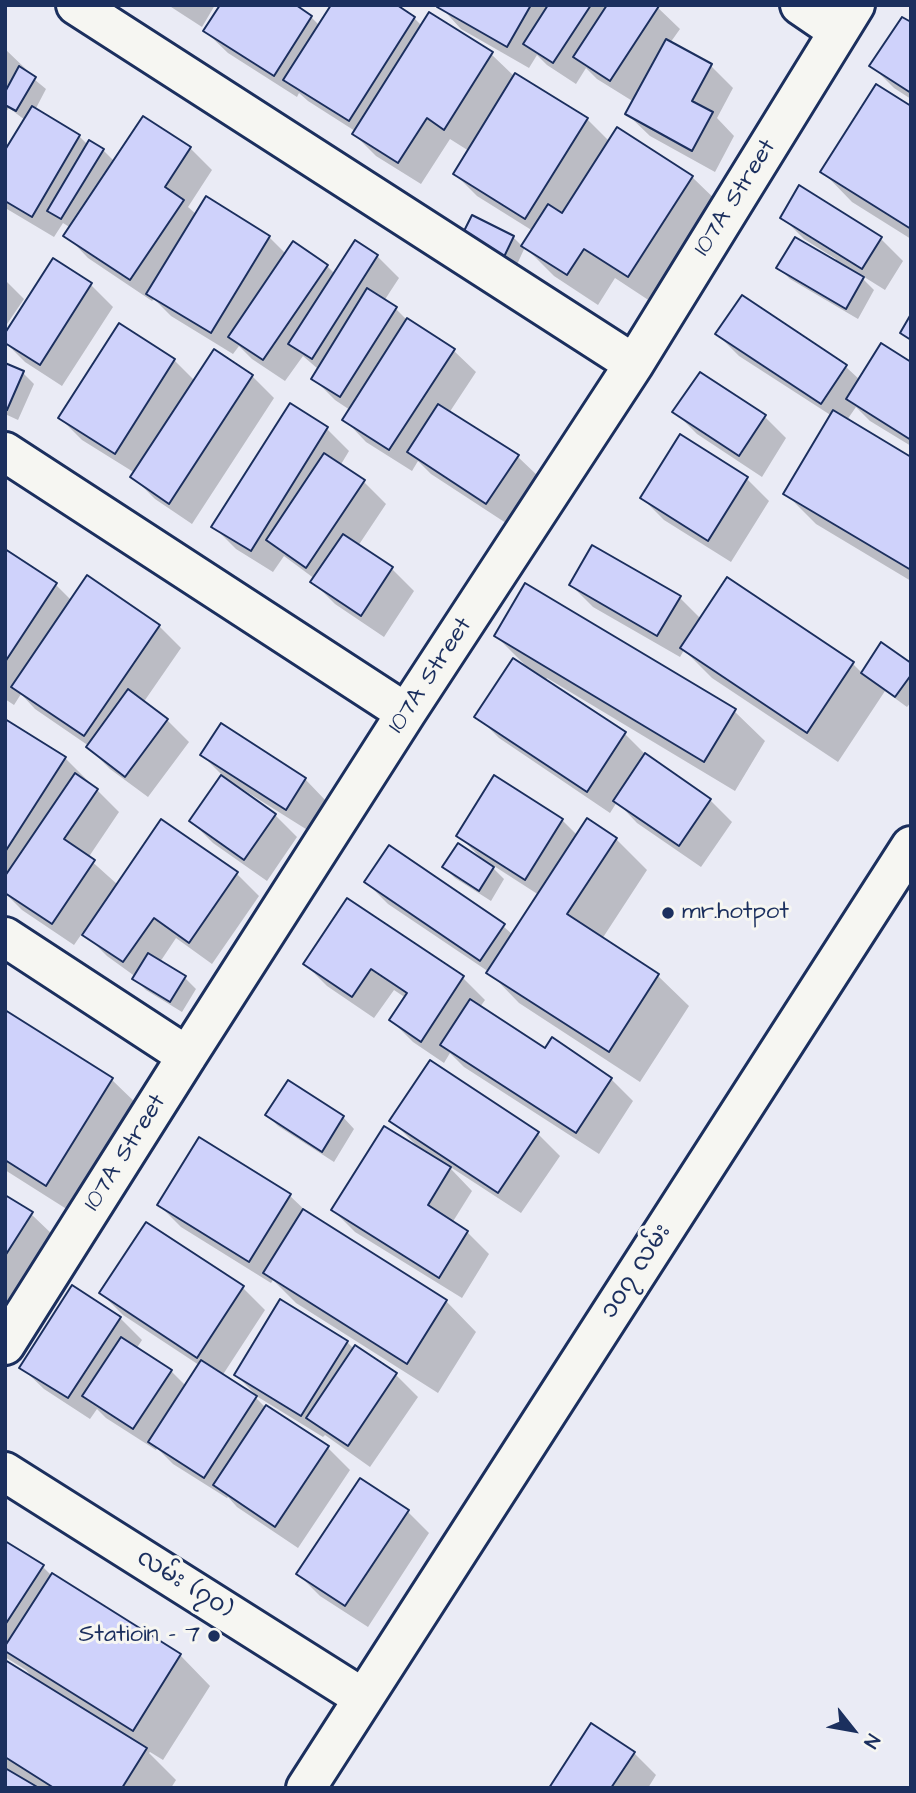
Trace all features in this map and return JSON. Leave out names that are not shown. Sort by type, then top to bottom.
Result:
[{"type":"street","points":[[76,5],[634,364]]},
{"type":"street","points":[[800,5],[847,18]]},
{"type":"street","name":"107A Street","points":[[5,1345],[406,713],[634,364],[847,18]]},
{"type":"street","points":[[5,452],[406,713]]},
{"type":"street","name":"၁၀၇ လမ်း","points":[[306,1788],[911,846]]},
{"type":"street","points":[[5,937],[187,1056]]},
{"type":"street","name":"လမ်း (၇၀)","points":[[5,1472],[363,1698]]},
{"type":"building","points":[[220,5],[296,5],[312,16],[274,76],[203,31]]},
{"type":"building","points":[[331,5],[397,5],[415,17],[349,121],[283,80]]},
{"type":"building","points":[[531,5],[507,47],[437,7]]},
{"type":"building","points":[[548,5],[591,5],[553,63],[523,44]]},
{"type":"building","points":[[607,5],[659,6],[610,81],[573,57]]},
{"type":"building","points":[[429,12],[493,52],[444,130],[427,118],[398,163],[352,134]]},
{"type":"building","points":[[902,17],[911,22],[911,93],[869,66]]},
{"type":"building","points":[[666,39],[712,64],[692,101],[713,112],[692,151],[625,114]]},
{"type":"building","points":[[19,66],[36,77],[16,111],[5,105],[5,92]]},
{"type":"building","points":[[515,73],[588,118],[525,219],[453,174]]},
{"type":"building","points":[[876,84],[911,106],[911,229],[820,172]]},
{"type":"building","points":[[32,106],[80,135],[32,217],[5,201],[5,150]]},
{"type":"building","points":[[143,116],[191,147],[165,187],[184,200],[130,280],[63,236]]},
{"type":"building","points":[[617,127],[693,176],[628,277],[584,249],[567,275],[521,246],[548,204],[562,213]]},
{"type":"building","points":[[89,140],[104,149],[61,219],[47,211]]},
{"type":"building","points":[[799,185],[882,237],[862,269],[780,218]]},
{"type":"building","points":[[206,196],[270,236],[211,333],[146,294]]},
{"type":"building","points":[[472,215],[514,236],[502,261],[460,239]]},
{"type":"building","points":[[795,237],[864,277],[846,309],[776,268]]},
{"type":"building","points":[[355,240],[378,255],[312,359],[288,344]]},
{"type":"building","points":[[293,241],[328,265],[263,360],[228,337]]},
{"type":"building","points":[[53,258],[92,283],[40,365],[5,343],[5,333]]},
{"type":"building","points":[[367,288],[397,307],[340,397],[311,379]]},
{"type":"building","points":[[742,295],[847,365],[821,404],[715,334]]},
{"type":"building","points":[[911,314],[911,340],[900,333]]},
{"type":"building","points":[[407,318],[455,349],[389,450],[342,420]]},
{"type":"building","points":[[119,323],[175,359],[115,454],[58,418]]},
{"type":"building","points":[[881,343],[911,362],[911,440],[846,399]]},
{"type":"building","points":[[214,349],[253,375],[169,504],[130,477]]},
{"type":"building","points":[[5,363],[24,371],[7,410],[5,409]]},
{"type":"building","points":[[700,372],[766,415],[739,456],[672,412]]},
{"type":"building","points":[[290,403],[328,427],[251,551],[211,527]]},
{"type":"building","points":[[438,404],[519,455],[486,504],[407,452]]},
{"type":"building","points":[[833,410],[911,457],[911,570],[783,494]]},
{"type":"building","points":[[680,434],[748,477],[708,541],[640,498]]},
{"type":"building","points":[[324,453],[365,480],[306,568],[266,540]]},
{"type":"building","points":[[343,534],[393,567],[361,616],[310,582]]},
{"type":"building","points":[[592,545],[681,596],[657,636],[569,585]]},
{"type":"building","points":[[5,549],[57,583],[5,662]]},
{"type":"building","points":[[87,575],[160,625],[84,736],[11,687]]},
{"type":"building","points":[[727,577],[854,662],[807,733],[680,648]]},
{"type":"building","points":[[525,583],[736,709],[704,762],[494,636]]},
{"type":"building","points":[[881,642],[911,663],[911,675],[895,697],[861,673]]},
{"type":"building","points":[[513,658],[626,732],[587,792],[474,717]]},
{"type":"building","points":[[128,689],[168,719],[125,777],[86,747]]},
{"type":"building","points":[[5,719],[66,757],[5,852]]},
{"type":"building","points":[[221,723],[306,778],[286,810],[200,755]]},
{"type":"building","points":[[645,753],[711,799],[679,846],[613,801]]},
{"type":"building","points":[[75,773],[98,789],[64,839],[95,860],[52,924],[5,893],[5,876]]},
{"type":"building","points":[[221,775],[276,814],[244,860],[189,821]]},
{"type":"building","points":[[494,775],[563,819],[525,880],[456,836]]},
{"type":"building","points":[[587,818],[617,838],[567,914],[659,974],[609,1052],[486,973]]},
{"type":"building","points":[[161,819],[238,872],[189,943],[154,918],[123,962],[82,935]]},
{"type":"building","points":[[458,843],[494,867],[479,891],[442,867]]},
{"type":"building","points":[[389,845],[505,924],[480,961],[364,882]]},
{"type":"building","points":[[347,898],[464,976],[421,1042],[389,1020],[407,993],[371,969],[352,997],[303,964]]},
{"type":"building","points":[[148,953],[186,976],[170,1002],[132,979]]},
{"type":"building","points":[[470,999],[545,1048],[552,1037],[612,1078],[576,1133],[440,1045]]},
{"type":"building","points":[[5,1010],[113,1078],[46,1186],[5,1160]]},
{"type":"building","points":[[430,1060],[539,1132],[498,1193],[389,1121]]},
{"type":"building","points":[[288,1080],[344,1116],[322,1152],[265,1115]]},
{"type":"building","points":[[384,1126],[451,1167],[428,1205],[468,1231],[439,1278],[331,1210]]},
{"type":"building","points":[[199,1137],[291,1194],[249,1262],[157,1205]]},
{"type":"building","points":[[5,1195],[33,1212],[5,1256]]},
{"type":"building","points":[[303,1209],[447,1300],[407,1364],[263,1273]]},
{"type":"building","points":[[146,1222],[244,1286],[197,1358],[99,1293]]},
{"type":"building","points":[[72,1285],[121,1317],[68,1398],[19,1368]]},
{"type":"building","points":[[280,1299],[348,1341],[301,1416],[234,1375]]},
{"type":"building","points":[[121,1337],[172,1370],[133,1429],[82,1396]]},
{"type":"building","points":[[355,1345],[397,1373],[348,1446],[306,1418]]},
{"type":"building","points":[[201,1360],[257,1396],[204,1478],[148,1442]]},
{"type":"building","points":[[266,1405],[329,1446],[275,1527],[213,1485]]},
{"type":"building","points":[[360,1478],[409,1510],[345,1606],[296,1574]]},
{"type":"building","points":[[5,1541],[44,1565],[5,1625]]},
{"type":"building","points":[[52,1573],[181,1654],[133,1731],[5,1651],[5,1646]]},
{"type":"building","points":[[5,1660],[147,1748],[122,1788],[54,1788],[5,1757]]},
{"type":"building","points":[[591,1723],[635,1752],[611,1788],[549,1788]]},
{"type":"building","points":[[5,1768],[39,1788],[5,1788]]},
{"type":"place","name":"mr.hotpot","points":[[668,913]]},
{"type":"place","name":"Statioin - 7","points":[[214,1636]]}]
